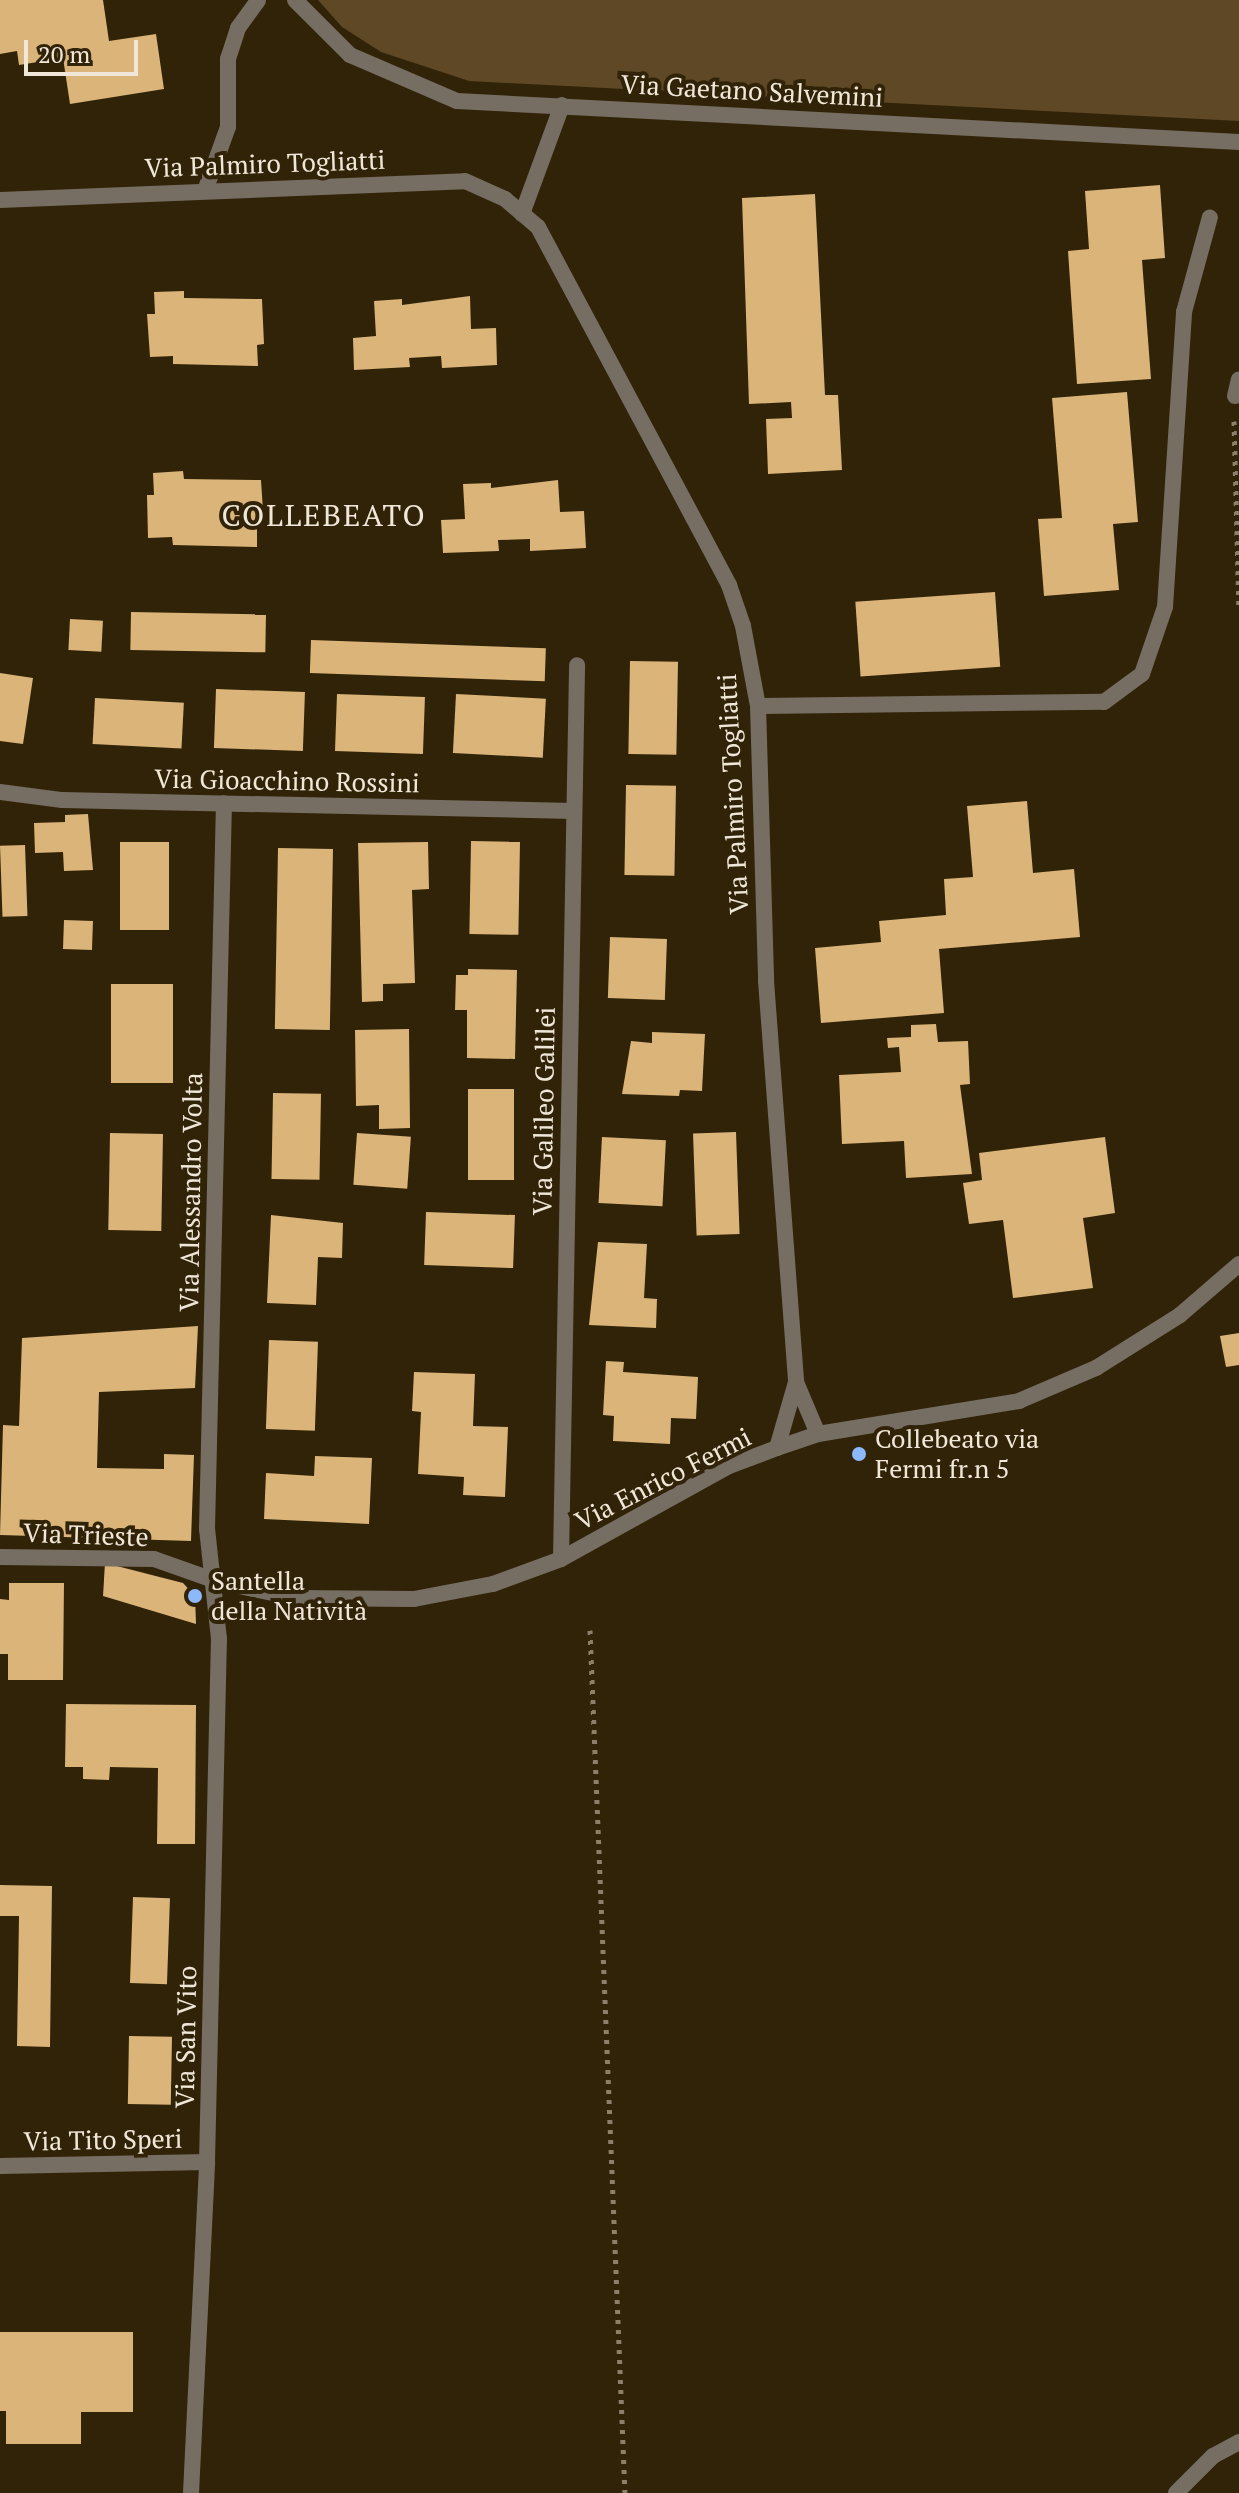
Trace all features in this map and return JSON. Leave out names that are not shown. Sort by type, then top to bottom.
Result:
[{"type":"street","points":[[206,188],[228,127],[228,59],[238,28],[258,0]]},
{"type":"street","name":"Via Gaetano Salvemini","points":[[295,0],[350,55],[457,101],[1239,142]]},
{"type":"street","points":[[522,214],[562,105]]},
{"type":"street","name":"Via Palmiro Togliatti","points":[[0,200],[206,188],[465,181],[505,199],[538,227],[564,269],[729,585],[743,626],[758,706],[766,981],[796,1382],[818,1434]]},
{"type":"street","points":[[758,706],[1104,702],[1142,674],[1165,607],[1184,312],[1210,217]]},
{"type":"street","points":[[1235,396],[1239,379]]},
{"type":"street","name":"Via Galileo Galilei","points":[[561,1559],[577,665]]},
{"type":"street","name":"Via Gioacchino Rossini","points":[[0,792],[62,800],[574,811]]},
{"type":"street","name":"Via Alessandro Volta","points":[[216,1581],[207,1529],[224,803]]},
{"type":"street","name":"Via Enrico Fermi","points":[[216,1581],[296,1598],[414,1599],[493,1584],[561,1559],[729,1466],[777,1448],[818,1434],[1019,1401],[1096,1368],[1180,1315],[1239,1264]]},
{"type":"street","name":"Via Palmiro Togliatti","points":[[777,1448],[796,1382]]},
{"type":"street","name":"Via Trieste","points":[[0,1557],[154,1559],[216,1581]]},
{"type":"street","name":"Via San Vito","points":[[191,2493],[207,2162],[216,1581]]},
{"type":"street","name":"Via Tito Speri","points":[[0,2166],[207,2162]]},
{"type":"street","points":[[1176,2493],[1213,2456],[1239,2442]]},
{"type":"path","points":[[1235,396],[1232,498],[1239,608]]},
{"type":"path","points":[[590,1630],[625,2493]]},
{"type":"shaded area","points":[[318,0],[1239,0],[1239,121],[469,81],[381,52],[342,27]]},
{"type":"building","points":[[0,0],[103,0],[109,41],[156,34],[164,89],[70,104],[63,58],[19,65],[17,51],[0,54]]},
{"type":"building","points":[[1160,185],[1165,258],[1142,260],[1151,379],[1077,384],[1068,251],[1089,249],[1085,191]]},
{"type":"building","points":[[815,194],[825,395],[838,395],[842,470],[768,474],[766,419],[792,418],[791,402],[749,404],[742,198]]},
{"type":"building","points":[[184,291],[184,298],[262,299],[264,344],[257,345],[258,366],[173,364],[173,356],[150,357],[147,314],[155,314],[154,292]]},
{"type":"building","points":[[470,296],[471,329],[496,328],[497,365],[442,368],[441,356],[409,358],[410,367],[354,370],[353,338],[376,336],[374,301],[402,299],[402,305]]},
{"type":"building","points":[[1127,392],[1138,522],[1113,524],[1119,590],[1044,596],[1038,519],[1062,518],[1052,398]]},
{"type":"building","points":[[183,471],[184,479],[261,480],[264,526],[257,525],[257,547],[173,545],[172,537],[148,538],[147,495],[154,495],[153,473]]},
{"type":"building","points":[[558,480],[560,512],[584,511],[586,548],[530,551],[530,539],[498,540],[499,551],[443,553],[441,520],[465,519],[463,484],[491,483],[491,488]]},
{"type":"building","points":[[995,592],[1000,667],[861,677],[855,602]]},
{"type":"building","points":[[131,612],[266,614],[265,652],[130,650]]},
{"type":"building","points":[[70,619],[103,621],[101,652],[68,650]]},
{"type":"building","points":[[311,640],[546,648],[545,681],[310,673]]},
{"type":"building","points":[[630,661],[678,662],[676,755],[628,754]]},
{"type":"building","points":[[0,673],[33,678],[23,744],[0,741]]},
{"type":"building","points":[[216,689],[305,692],[303,751],[214,748]]},
{"type":"building","points":[[337,694],[425,697],[423,754],[335,751]]},
{"type":"building","points":[[456,694],[546,699],[543,758],[453,753]]},
{"type":"building","points":[[95,698],[184,703],[181,749],[93,744]]},
{"type":"building","points":[[626,785],[676,786],[674,876],[624,875]]},
{"type":"building","points":[[1027,801],[1033,873],[1074,869],[1080,937],[939,949],[944,1013],[821,1023],[815,948],[881,942],[879,921],[946,915],[944,879],[973,877],[967,806]]},
{"type":"building","points":[[88,814],[93,870],[64,871],[63,852],[35,853],[34,823],[65,822],[65,815]]},
{"type":"building","points":[[471,841],[520,842],[518,935],[469,934]]},
{"type":"building","points":[[120,842],[169,842],[169,930],[120,930]]},
{"type":"building","points":[[428,842],[429,889],[412,890],[415,983],[383,984],[383,1001],[362,1002],[358,843]]},
{"type":"building","points":[[25,845],[27,916],[2,917],[0,846]]},
{"type":"building","points":[[278,848],[333,849],[330,1030],[275,1029]]},
{"type":"building","points":[[64,920],[93,921],[92,950],[63,949]]},
{"type":"building","points":[[610,937],[667,939],[665,1000],[608,998]]},
{"type":"building","points":[[468,969],[517,970],[515,1059],[467,1058],[467,1010],[455,1010],[456,975],[468,975]]},
{"type":"building","points":[[111,984],[173,984],[173,1083],[111,1083]]},
{"type":"building","points":[[936,1024],[938,1042],[968,1041],[970,1084],[960,1085],[972,1174],[906,1178],[904,1141],[842,1144],[839,1075],[901,1072],[899,1047],[888,1048],[887,1038],[911,1037],[911,1025]]},
{"type":"building","points":[[409,1029],[410,1128],[379,1129],[379,1105],[356,1106],[355,1030]]},
{"type":"building","points":[[652,1032],[705,1034],[702,1091],[680,1090],[679,1096],[622,1094],[631,1041],[652,1043]]},
{"type":"building","points":[[468,1089],[514,1089],[514,1180],[468,1180]]},
{"type":"building","points":[[273,1093],[321,1094],[319,1180],[271,1179]]},
{"type":"building","points":[[736,1132],[740,1234],[697,1235],[693,1134]]},
{"type":"building","points":[[110,1133],[163,1134],[161,1231],[108,1230]]},
{"type":"building","points":[[357,1133],[411,1137],[407,1189],[353,1185]]},
{"type":"building","points":[[602,1137],[666,1140],[662,1206],[599,1203]]},
{"type":"building","points":[[1105,1137],[1115,1213],[1083,1218],[1093,1288],[1013,1298],[1003,1220],[969,1224],[963,1183],[982,1180],[979,1153]]},
{"type":"building","points":[[426,1212],[515,1215],[513,1268],[424,1265]]},
{"type":"building","points":[[271,1215],[343,1223],[342,1258],[318,1257],[316,1305],[267,1303]]},
{"type":"building","points":[[598,1242],[647,1244],[644,1298],[657,1299],[656,1328],[589,1325]]},
{"type":"building","points":[[198,1326],[195,1388],[99,1392],[97,1468],[164,1469],[164,1454],[194,1455],[191,1541],[0,1535],[3,1425],[19,1426],[22,1338]]},
{"type":"building","points":[[1239,1333],[1239,1365],[1226,1367],[1220,1336]]},
{"type":"building","points":[[269,1340],[318,1342],[315,1431],[266,1429]]},
{"type":"building","points":[[606,1361],[624,1362],[623,1372],[698,1377],[696,1419],[671,1418],[670,1444],[613,1441],[614,1416],[603,1415]]},
{"type":"building","points":[[414,1372],[475,1374],[473,1426],[508,1427],[505,1497],[463,1495],[464,1477],[418,1474],[421,1412],[412,1411]]},
{"type":"building","points":[[315,1456],[372,1458],[369,1524],[264,1519],[266,1473],[314,1476]]},
{"type":"building","points":[[105,1563],[183,1583],[195,1596],[196,1624],[103,1596]]},
{"type":"building","points":[[9,1583],[64,1583],[63,1680],[8,1680],[8,1654],[0,1654],[0,1599],[9,1600]]},
{"type":"building","points":[[66,1704],[196,1705],[195,1844],[157,1844],[158,1768],[110,1767],[109,1780],[83,1779],[83,1767],[65,1767]]},
{"type":"building","points":[[0,1885],[52,1886],[50,2047],[17,2046],[19,1916],[0,1916]]},
{"type":"building","points":[[133,1897],[170,1898],[167,1984],[130,1983]]},
{"type":"building","points":[[129,2036],[172,2037],[171,2105],[128,2104]]},
{"type":"building","points":[[0,2332],[133,2332],[133,2412],[81,2412],[81,2444],[6,2444],[6,2411],[0,2411]]},
{"type":"place","name":"Collebeato via Fermi fr.n 5","points":[[859,1454]]},
{"type":"place","name":"Santella della Natività","points":[[195,1596]]},
{"type":"district","name":"COLLEBEATO","points":[[324,515]]}]
